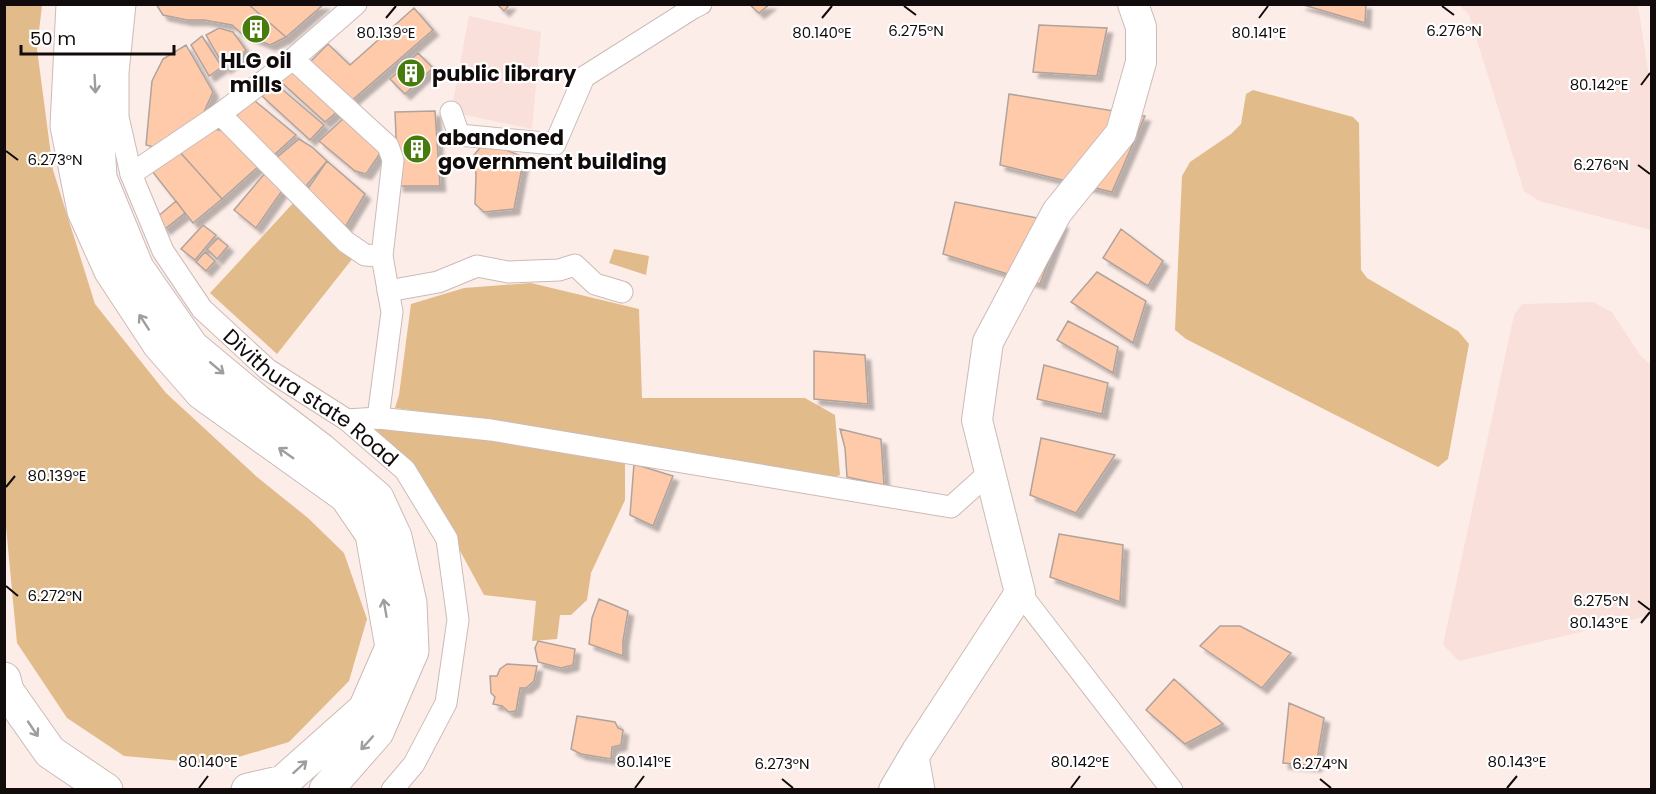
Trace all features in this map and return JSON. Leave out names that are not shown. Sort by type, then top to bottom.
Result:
[{"type":"highway","points":[[73,4],[67,126],[84,211],[111,271],[159,344],[202,393],[346,496],[372,534],[392,647],[365,709],[283,782],[248,789]]},
{"type":"highway","points":[[102,4],[94,72],[100,178],[136,268],[192,347],[377,498],[396,537],[410,603],[411,651],[377,732],[326,789]]},
{"type":"highway","points":[[4,679],[7,691],[50,752],[106,789]]},
{"type":"street","name":"Divithura state Road","points":[[124,4],[118,73],[118,117],[131,174],[163,251],[202,309],[267,369],[347,420],[405,470],[447,539],[458,620],[446,703],[414,764],[392,789]]},
{"type":"street","points":[[131,174],[220,114],[293,59],[356,4]]},
{"type":"street","points":[[451,112],[459,135],[555,144],[584,77],[700,4]]},
{"type":"street","points":[[1133,4],[1141,27],[1141,62],[1121,133],[1057,212],[988,342],[977,420],[1020,592],[1172,789]]},
{"type":"street","points":[[293,59],[388,146],[393,160],[382,256],[392,312],[378,418]]},
{"type":"street","points":[[220,114],[346,242],[365,255],[382,256]]},
{"type":"street","points":[[388,291],[438,282],[477,266],[508,272],[559,270],[575,265],[595,284],[622,292]]},
{"type":"street","points":[[347,420],[378,418],[491,430],[951,507],[990,471]]},
{"type":"street","points":[[894,789],[1020,592]]},
{"type":"street","points":[[916,752],[924,789]]},
{"type":"shaded area","points":[[4,5],[42,5],[37,49],[53,170],[95,304],[166,393],[257,477],[308,518],[344,553],[367,619],[349,681],[289,742],[215,764],[124,756],[67,718],[17,643],[4,506]]},
{"type":"shaded area","points":[[1455,5],[1638,5],[1651,91],[1651,230],[1539,201],[1524,191],[1469,15],[1460,6]]},
{"type":"shaded area","points":[[469,16],[541,32],[532,129],[451,112]]},
{"type":"shaded area","points":[[1253,90],[1353,117],[1359,123],[1361,270],[1367,278],[1458,331],[1469,344],[1448,459],[1438,467],[1186,339],[1175,330],[1182,176],[1190,162],[1231,134],[1241,124],[1246,94]]},
{"type":"shaded area","points":[[296,200],[353,258],[277,354],[210,293]]},
{"type":"shaded area","points":[[614,249],[649,256],[646,275],[609,263]]},
{"type":"shaded area","points":[[531,283],[639,309],[642,398],[805,398],[835,415],[840,475],[832,478],[486,420],[395,408],[399,395],[411,304],[464,288]]},
{"type":"shaded area","points":[[1593,302],[1612,312],[1640,355],[1651,365],[1651,615],[1459,661],[1443,645],[1514,315],[1522,304]]},
{"type":"shaded area","points":[[347,420],[408,421],[625,459],[625,500],[591,573],[587,600],[571,615],[560,615],[557,639],[532,641],[536,601],[484,595],[440,514]]},
{"type":"building","name":"HLG oil mills","points":[[156,4],[248,4],[286,37],[270,45],[241,33],[232,25],[163,15]]},
{"type":"building","points":[[248,4],[324,4],[286,37]]},
{"type":"building","points":[[497,4],[510,4],[504,11]]},
{"type":"building","points":[[749,4],[770,4],[759,13]]},
{"type":"building","points":[[1300,4],[1366,4],[1365,23]]},
{"type":"building","points":[[414,8],[433,30],[350,102],[309,63],[328,44],[350,65]]},
{"type":"building","points":[[1039,25],[1107,28],[1097,76],[1033,72]]},
{"type":"building","points":[[219,28],[233,32],[246,50],[225,68],[206,35]]},
{"type":"building","points":[[202,36],[222,67],[209,76],[191,45]]},
{"type":"building","points":[[186,45],[213,92],[203,114],[161,149],[146,145],[152,81],[163,59]]},
{"type":"building","name":"public library","points":[[418,53],[433,68],[405,94],[390,79]]},
{"type":"building","points":[[289,73],[300,74],[339,110],[325,122],[280,81]]},
{"type":"building","points":[[276,84],[324,125],[310,140],[262,96]]},
{"type":"building","points":[[1009,94],[1145,116],[1112,192],[1000,165]]},
{"type":"building","points":[[255,101],[296,135],[274,155],[232,121],[242,109]]},
{"type":"building","name":"abandoned government building","points":[[435,111],[440,186],[398,186],[395,112]]},
{"type":"building","points":[[345,117],[381,152],[366,174],[355,171],[319,141]]},
{"type":"building","points":[[210,128],[228,132],[260,165],[222,199],[179,151]]},
{"type":"building","points":[[299,139],[327,161],[306,186],[298,185],[275,159]]},
{"type":"building","points":[[485,142],[524,157],[514,209],[484,212],[475,204],[474,155]]},
{"type":"building","points":[[179,151],[222,199],[193,223],[152,171]]},
{"type":"building","points":[[327,161],[365,194],[344,229],[302,197]]},
{"type":"building","points":[[265,173],[284,188],[256,228],[234,210]]},
{"type":"building","points":[[176,201],[185,213],[165,229],[156,218]]},
{"type":"building","points":[[955,202],[1063,223],[1040,284],[943,254]]},
{"type":"building","points":[[203,225],[216,235],[195,260],[181,249]]},
{"type":"building","points":[[1121,229],[1163,261],[1148,286],[1103,258]]},
{"type":"building","points":[[218,238],[228,246],[217,259],[207,249]]},
{"type":"building","points":[[205,252],[215,261],[206,271],[196,262]]},
{"type":"building","points":[[1097,272],[1146,301],[1133,343],[1071,302]]},
{"type":"building","points":[[1068,321],[1118,347],[1113,373],[1057,340]]},
{"type":"building","points":[[814,351],[865,355],[868,404],[814,399]]},
{"type":"building","points":[[1044,365],[1108,383],[1102,414],[1037,399]]},
{"type":"building","points":[[840,429],[881,439],[884,485],[847,477],[845,448]]},
{"type":"building","points":[[1041,438],[1115,455],[1076,513],[1030,495]]},
{"type":"building","points":[[634,464],[673,476],[653,526],[630,515]]},
{"type":"building","points":[[1059,534],[1123,545],[1120,602],[1050,577]]},
{"type":"building","points":[[599,599],[628,611],[623,656],[589,644],[592,618]]},
{"type":"building","points":[[1220,626],[1240,626],[1291,653],[1262,688],[1200,646]]},
{"type":"building","points":[[538,641],[575,649],[573,665],[561,668],[538,662],[535,648]]},
{"type":"building","points":[[507,664],[537,666],[534,681],[526,688],[520,688],[516,711],[509,712],[502,706],[493,704],[495,697],[491,693],[490,676],[497,676],[500,669]]},
{"type":"building","points":[[1174,679],[1223,724],[1185,744],[1146,710]]},
{"type":"building","points":[[1289,703],[1324,718],[1316,766],[1283,763]]},
{"type":"building","points":[[577,716],[615,722],[618,728],[623,730],[621,745],[612,747],[611,759],[581,754],[571,749]]},
{"type":"place","name":"HLG oil mills","points":[[256,29]]},
{"type":"place","name":"public library","points":[[411,73]]},
{"type":"place","name":"abandoned government building","points":[[417,149]]}]
